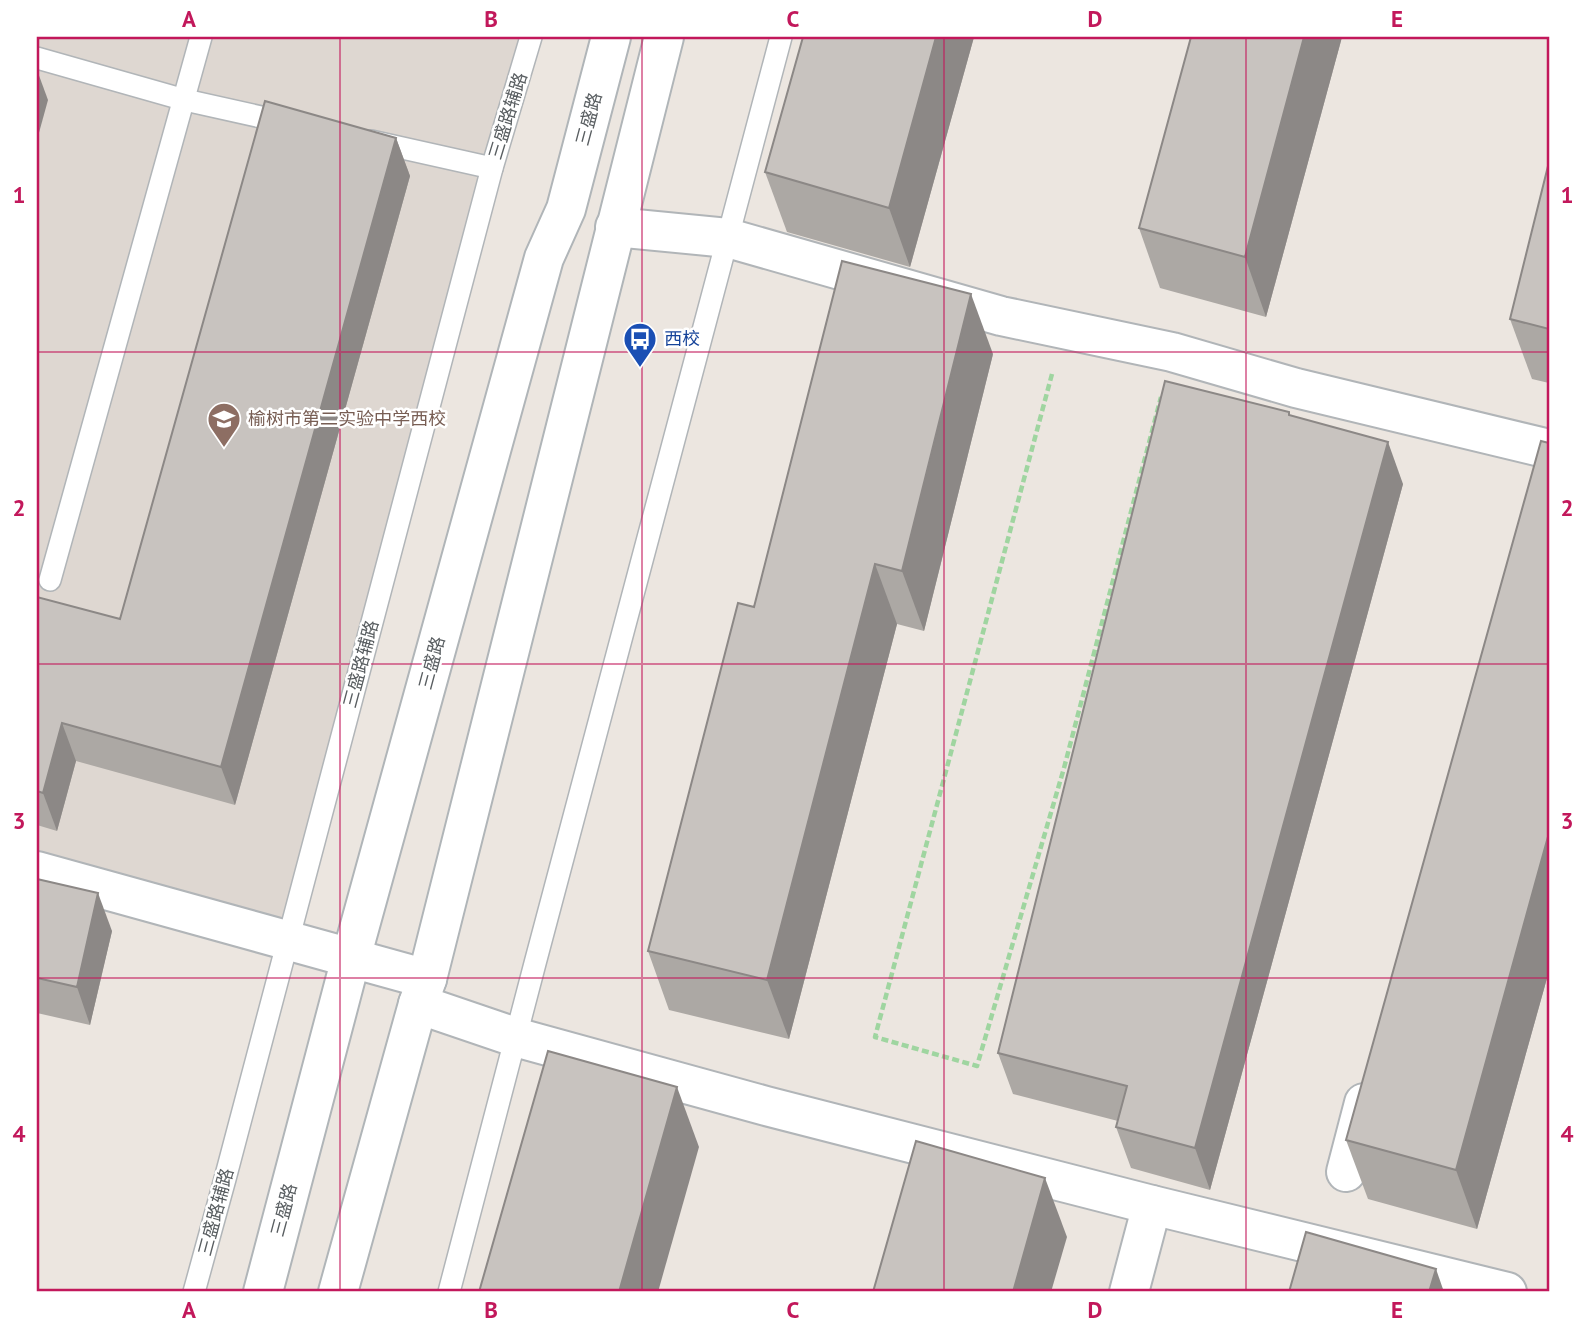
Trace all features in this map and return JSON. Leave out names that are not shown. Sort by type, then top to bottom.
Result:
[{"type":"street","name":"三盛路","points":[[262,1292],[544,258],[566,209],[611,37]]},
{"type":"street","points":[[338,1292],[422,991],[664,37]]},
{"type":"street","points":[[615,226],[728,238],[1001,316],[1172,352],[1541,457]]},
{"type":"street","points":[[37,871],[351,958],[515,1037],[766,1106],[1507,1292]]},
{"type":"street","points":[[1346,1172],[1375,1065]]},
{"type":"street","points":[[1129,1292],[1152,1205]]},
{"type":"lane","points":[[50,580],[201,37]]},
{"type":"lane","name":"三盛路辅路","points":[[194,1292],[492,168],[531,37]]},
{"type":"lane","points":[[449,1292],[780,37]]},
{"type":"lane","points":[[37,58],[185,100],[305,127]]},
{"type":"lane","points":[[345,135],[492,168]]},
{"type":"path","points":[[1064,329],[875,1037],[977,1066],[1064,768],[1172,352]]},
{"type":"shaded area","name":"榆树市第二实验中学西校","points":[[37,37],[519,37],[287,927],[37,861]]},
{"type":"building","points":[[803,37],[936,37],[889,208],[765,172]]},
{"type":"building","points":[[1191,37],[1304,37],[1245,257],[1139,228]]},
{"type":"building","points":[[265,101],[396,138],[221,767],[62,723],[43,793],[37,791],[37,597],[120,619]]},
{"type":"building","points":[[1549,162],[1549,329],[1510,319]]},
{"type":"building","points":[[842,261],[971,294],[902,571],[875,564],[767,980],[648,951],[738,603],[754,607]]},
{"type":"building","points":[[1165,381],[1289,412],[1289,415],[1388,442],[1195,1148],[1116,1127],[1127,1086],[998,1053]]},
{"type":"building","points":[[1541,441],[1549,443],[1549,833],[1456,1170],[1346,1140]]},
{"type":"building","points":[[37,879],[98,893],[77,987],[37,978]]},
{"type":"building","points":[[548,1051],[677,1087],[619,1292],[479,1292]]},
{"type":"building","points":[[916,1141],[1045,1178],[1013,1292],[873,1292]]},
{"type":"building","points":[[1306,1232],[1436,1269],[1429,1292],[1289,1292]]},
{"type":"place","name":"西校","points":[[640,369]]},
{"type":"place","name":"榆树市第二实验中学西校","points":[[224,449]]}]
